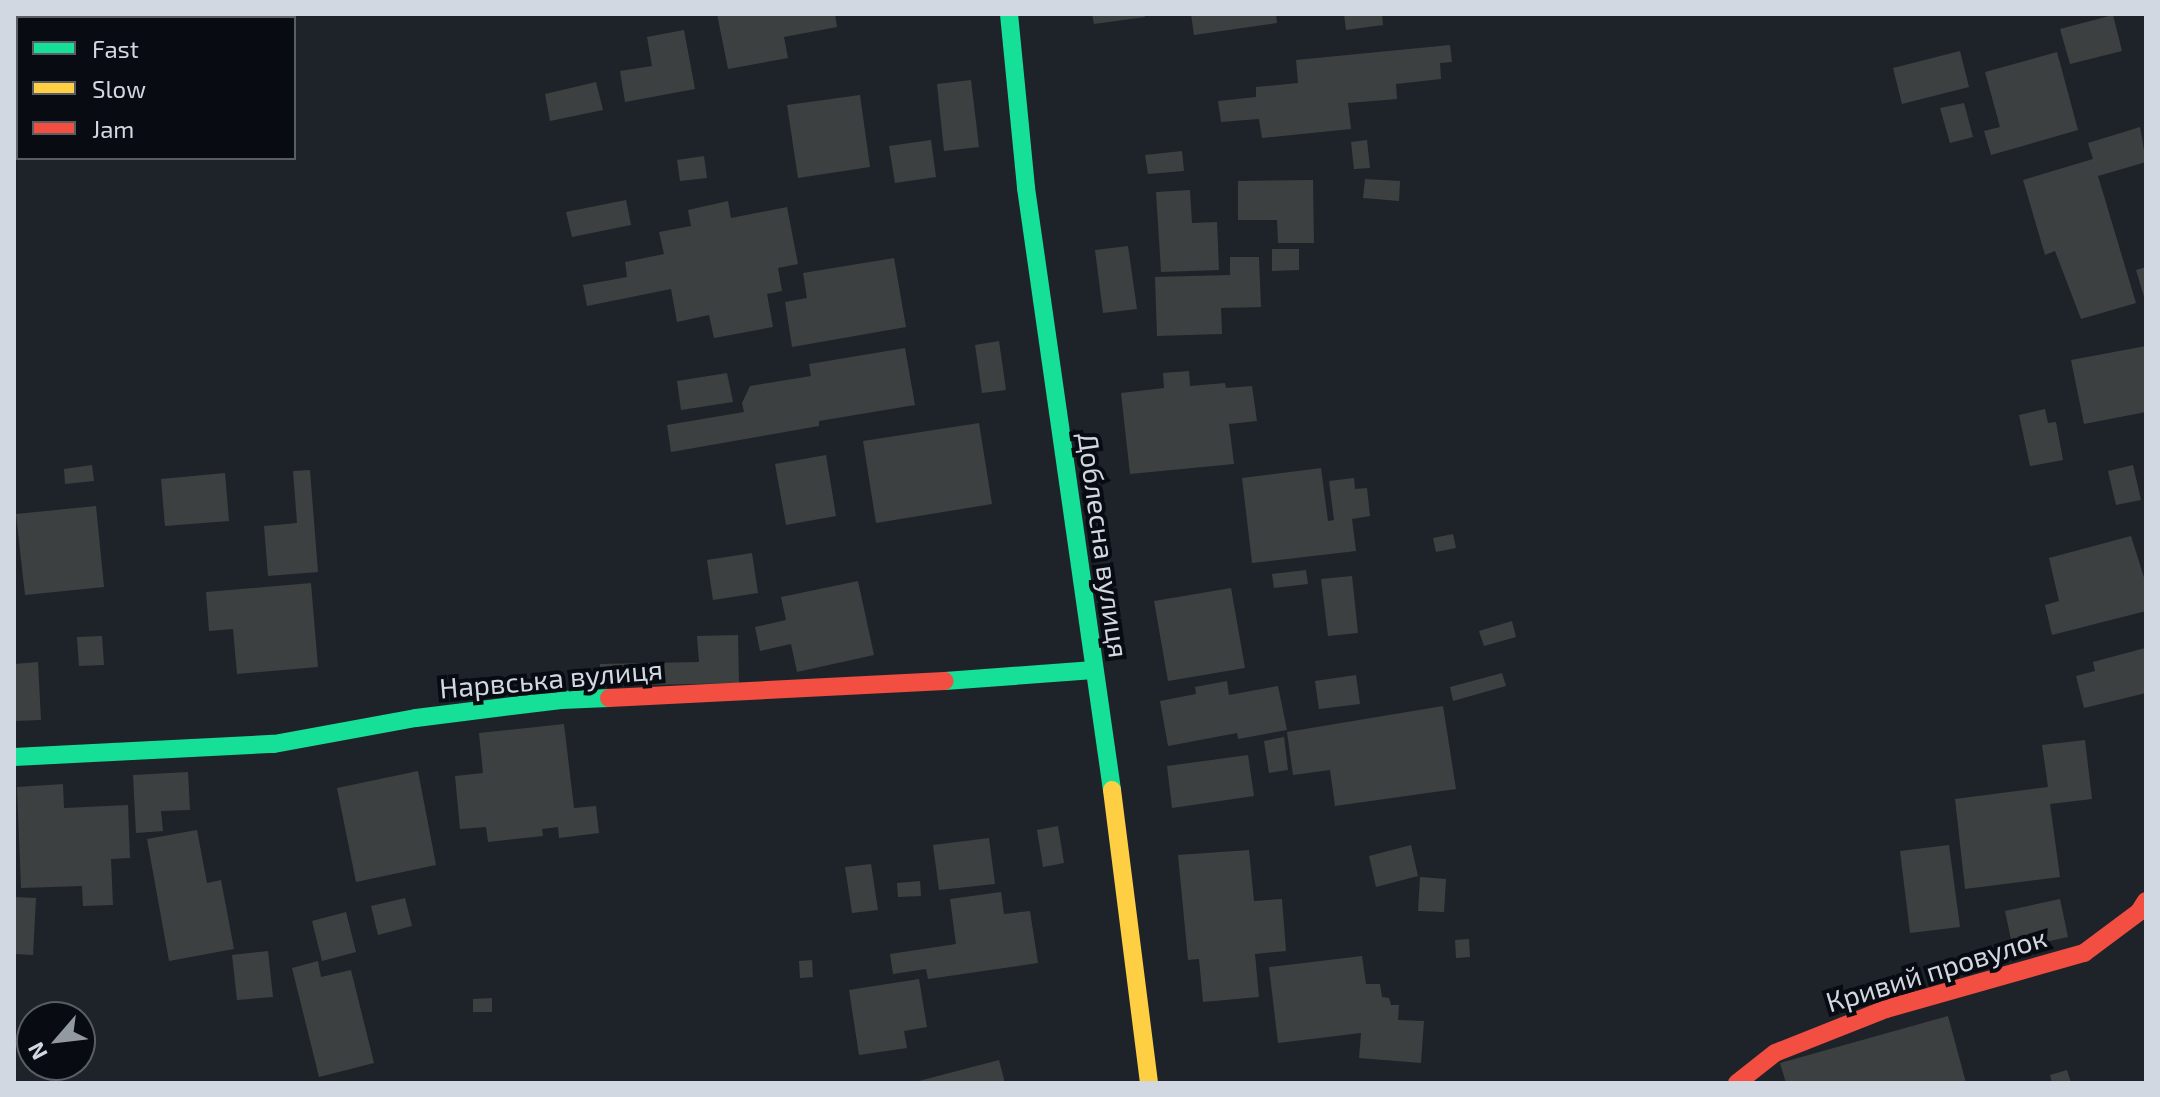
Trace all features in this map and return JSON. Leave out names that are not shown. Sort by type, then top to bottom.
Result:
[{"type":"street","name":"Доблесна вулиця","points":[[1009,14],[1026,188],[1137,967],[1149,1083]]},
{"type":"street","name":"Нарвська вулиця","points":[[14,757],[274,744],[416,718],[561,700],[828,689],[1094,670]]},
{"type":"street","name":"Кривий провулок","points":[[1737,1083],[1775,1053],[1886,1009],[2084,953],[2139,912],[2146,901]]},
{"type":"building","points":[[717,14],[835,14],[837,27],[784,37],[788,58],[728,69]]},
{"type":"building","points":[[1092,14],[1144,14],[1145,17],[1094,24]]},
{"type":"building","points":[[1191,14],[1276,14],[1277,23],[1194,35]]},
{"type":"building","points":[[1344,14],[1382,14],[1383,25],[1346,30]]},
{"type":"building","points":[[2113,15],[2122,51],[2070,64],[2060,29]]},
{"type":"building","points":[[684,30],[695,89],[625,102],[620,71],[652,66],[647,37]]},
{"type":"building","points":[[1450,45],[1452,62],[1440,63],[1441,79],[1396,84],[1397,99],[1348,103],[1351,129],[1262,138],[1259,119],[1221,122],[1218,101],[1256,97],[1256,87],[1298,83],[1296,60]]},
{"type":"building","points":[[1960,51],[1969,87],[1902,104],[1893,68]]},
{"type":"building","points":[[2057,52],[2078,130],[1991,155],[1984,131],[2000,127],[1985,72]]},
{"type":"building","points":[[971,80],[979,147],[944,151],[937,84]]},
{"type":"building","points":[[596,82],[603,110],[550,121],[545,94]]},
{"type":"building","points":[[860,95],[870,167],[798,178],[787,105]]},
{"type":"building","points":[[1964,103],[1973,137],[1950,143],[1940,108]]},
{"type":"building","points":[[2140,127],[2146,162],[2098,176],[2136,303],[2081,319],[2055,251],[2045,255],[2023,180],[2093,159],[2088,143]]},
{"type":"building","points":[[931,140],[936,177],[895,183],[889,146]]},
{"type":"building","points":[[1367,140],[1370,168],[1354,169],[1351,142]]},
{"type":"building","points":[[1182,151],[1184,171],[1148,174],[1145,155]]},
{"type":"building","points":[[704,156],[707,178],[680,181],[677,160]]},
{"type":"building","points":[[1365,179],[1400,181],[1399,201],[1363,198]]},
{"type":"building","points":[[1313,180],[1314,243],[1278,243],[1277,220],[1238,220],[1238,181]]},
{"type":"building","points":[[1190,190],[1192,223],[1217,222],[1219,270],[1161,272],[1156,192]]},
{"type":"building","points":[[626,200],[631,225],[572,237],[566,212]]},
{"type":"building","points":[[728,201],[731,218],[787,207],[798,264],[778,268],[782,291],[767,294],[773,327],[714,338],[709,315],[677,322],[671,289],[587,306],[583,285],[627,277],[625,262],[664,254],[659,232],[691,226],[688,210]]},
{"type":"building","points":[[1128,246],[1137,309],[1103,313],[1095,250]]},
{"type":"building","points":[[1272,249],[1299,249],[1299,270],[1272,271]]},
{"type":"building","points":[[1230,257],[1259,257],[1261,307],[1221,308],[1222,334],[1157,336],[1155,277],[1230,275]]},
{"type":"building","points":[[894,258],[906,327],[792,347],[785,302],[807,298],[803,273]]},
{"type":"building","points":[[2146,267],[2146,300],[2145,300],[2136,270]]},
{"type":"building","points":[[999,341],[1006,390],[982,393],[975,345]]},
{"type":"building","points":[[2146,346],[2146,412],[2084,424],[2071,360]]},
{"type":"building","points":[[905,348],[915,405],[819,421],[819,426],[671,452],[667,425],[744,412],[742,403],[750,386],[811,376],[809,364]]},
{"type":"building","points":[[1189,371],[1190,386],[1225,383],[1226,388],[1252,386],[1257,421],[1229,424],[1234,464],[1130,474],[1121,393],[1164,388],[1163,373]]},
{"type":"building","points":[[727,373],[733,402],[681,410],[677,381]]},
{"type":"building","points":[[2045,409],[2048,423],[2056,422],[2063,460],[2030,466],[2019,415]]},
{"type":"building","points":[[979,423],[992,504],[876,523],[863,441]]},
{"type":"building","points":[[826,455],[836,516],[786,525],[775,464]]},
{"type":"building","points":[[92,465],[94,481],[65,484],[64,469]]},
{"type":"building","points":[[2133,465],[2141,500],[2116,505],[2108,471]]},
{"type":"building","points":[[1321,468],[1328,521],[1334,520],[1329,481],[1354,478],[1355,489],[1367,488],[1370,516],[1352,519],[1356,551],[1252,563],[1242,478]]},
{"type":"building","points":[[310,470],[318,572],[268,576],[264,526],[297,523],[293,471]]},
{"type":"building","points":[[225,473],[229,521],[165,526],[161,479]]},
{"type":"building","points":[[96,506],[104,587],[25,595],[16,514]]},
{"type":"building","points":[[1453,534],[1456,548],[1436,552],[1433,538]]},
{"type":"building","points":[[2131,536],[2146,584],[2146,611],[2052,635],[2045,605],[2059,601],[2049,558]]},
{"type":"building","points":[[752,553],[758,593],[713,600],[707,560]]},
{"type":"building","points":[[1306,570],[1308,584],[1274,588],[1272,574]]},
{"type":"building","points":[[1352,576],[1358,633],[1328,636],[1321,579]]},
{"type":"building","points":[[858,581],[874,655],[797,672],[791,644],[760,651],[755,627],[786,620],[781,597]]},
{"type":"building","points":[[311,583],[318,667],[237,674],[233,629],[209,631],[206,592]]},
{"type":"building","points":[[1231,588],[1245,668],[1168,681],[1154,601]]},
{"type":"building","points":[[1512,621],[1516,637],[1484,646],[1479,631]]},
{"type":"building","points":[[738,635],[739,683],[600,686],[600,664],[699,662],[697,636]]},
{"type":"building","points":[[102,636],[104,665],[79,666],[77,637]]},
{"type":"building","points":[[2145,648],[2146,693],[2084,708],[2076,676],[2095,671],[2093,662]]},
{"type":"building","points":[[38,662],[41,720],[14,721],[14,664]]},
{"type":"building","points":[[1502,673],[1506,686],[1453,701],[1450,687]]},
{"type":"building","points":[[1356,675],[1360,704],[1319,709],[1315,681]]},
{"type":"building","points":[[1227,681],[1229,695],[1278,686],[1287,730],[1238,739],[1237,733],[1168,746],[1160,701],[1196,694],[1195,687]]},
{"type":"building","points":[[1443,706],[1456,789],[1335,806],[1330,770],[1293,775],[1287,732]]},
{"type":"building","points":[[564,724],[574,808],[596,806],[599,833],[559,838],[558,827],[542,829],[543,836],[488,842],[486,827],[460,829],[455,776],[483,773],[479,733]]},
{"type":"building","points":[[1284,737],[1288,770],[1269,773],[1264,741]]},
{"type":"building","points":[[2085,740],[2092,799],[2050,804],[2060,877],[1965,889],[1955,799],[2048,787],[2042,745]]},
{"type":"building","points":[[1248,755],[1254,796],[1172,808],[1167,766]]},
{"type":"building","points":[[418,771],[436,865],[356,882],[337,788]]},
{"type":"building","points":[[188,772],[190,810],[161,811],[163,831],[136,833],[133,775]]},
{"type":"building","points":[[63,784],[64,808],[128,805],[130,858],[111,859],[113,905],[83,906],[82,886],[21,888],[17,787]]},
{"type":"building","points":[[1058,826],[1064,863],[1043,867],[1037,830]]},
{"type":"building","points":[[197,830],[207,883],[221,880],[234,949],[169,961],[147,839]]},
{"type":"building","points":[[989,838],[995,884],[939,890],[933,845]]},
{"type":"building","points":[[1411,845],[1418,876],[1376,887],[1369,856]]},
{"type":"building","points":[[1949,845],[1960,927],[1910,933],[1900,851]]},
{"type":"building","points":[[1249,850],[1254,901],[1282,899],[1286,951],[1255,954],[1259,997],[1203,1002],[1199,959],[1188,960],[1178,855]]},
{"type":"building","points":[[871,864],[878,910],[852,913],[845,867]]},
{"type":"building","points":[[1420,877],[1446,879],[1444,912],[1418,911]]},
{"type":"building","points":[[920,881],[921,896],[898,897],[897,883]]},
{"type":"building","points":[[1001,892],[1004,914],[1030,911],[1038,963],[928,979],[926,969],[893,974],[890,954],[956,944],[950,899]]},
{"type":"building","points":[[14,897],[36,898],[33,955],[14,954]]},
{"type":"building","points":[[405,898],[412,926],[378,935],[371,906]]},
{"type":"building","points":[[2060,899],[2068,937],[2013,949],[2005,911]]},
{"type":"building","points":[[346,912],[356,952],[322,961],[312,921]]},
{"type":"building","points":[[1469,939],[1470,957],[1456,958],[1455,940]]},
{"type":"building","points":[[268,951],[273,997],[237,1000],[232,955]]},
{"type":"building","points":[[1362,956],[1366,984],[1380,984],[1382,997],[1389,998],[1391,1005],[1399,1005],[1398,1020],[1424,1021],[1421,1063],[1359,1058],[1361,1033],[1278,1043],[1269,967]]},
{"type":"building","points":[[812,960],[813,977],[800,978],[799,961]]},
{"type":"building","points":[[318,961],[321,977],[351,970],[374,1063],[319,1077],[292,968]]},
{"type":"building","points":[[919,979],[927,1027],[904,1031],[907,1048],[859,1055],[849,990]]},
{"type":"building","points":[[492,998],[492,1012],[473,1012],[473,999]]},
{"type":"building","points":[[1948,1016],[1966,1083],[1786,1083],[1780,1063]]},
{"type":"building","points":[[999,1060],[1005,1083],[915,1083],[915,1082]]},
{"type":"building","points":[[2067,1070],[2071,1083],[2052,1083],[2050,1075]]},
{"type":"traffic: fast","points":[[1009,14],[1026,188],[1112,790]]},
{"type":"traffic: fast","points":[[945,681],[1094,670]]},
{"type":"traffic: fast","points":[[14,757],[274,744],[416,718],[561,700],[609,698]]},
{"type":"traffic: slow","points":[[1112,790],[1149,1083]]},
{"type":"traffic: jam","points":[[609,698],[945,681]]},
{"type":"traffic: jam","points":[[1737,1083],[1775,1053],[1886,1009],[2084,953],[2139,912],[2146,901]]}]
